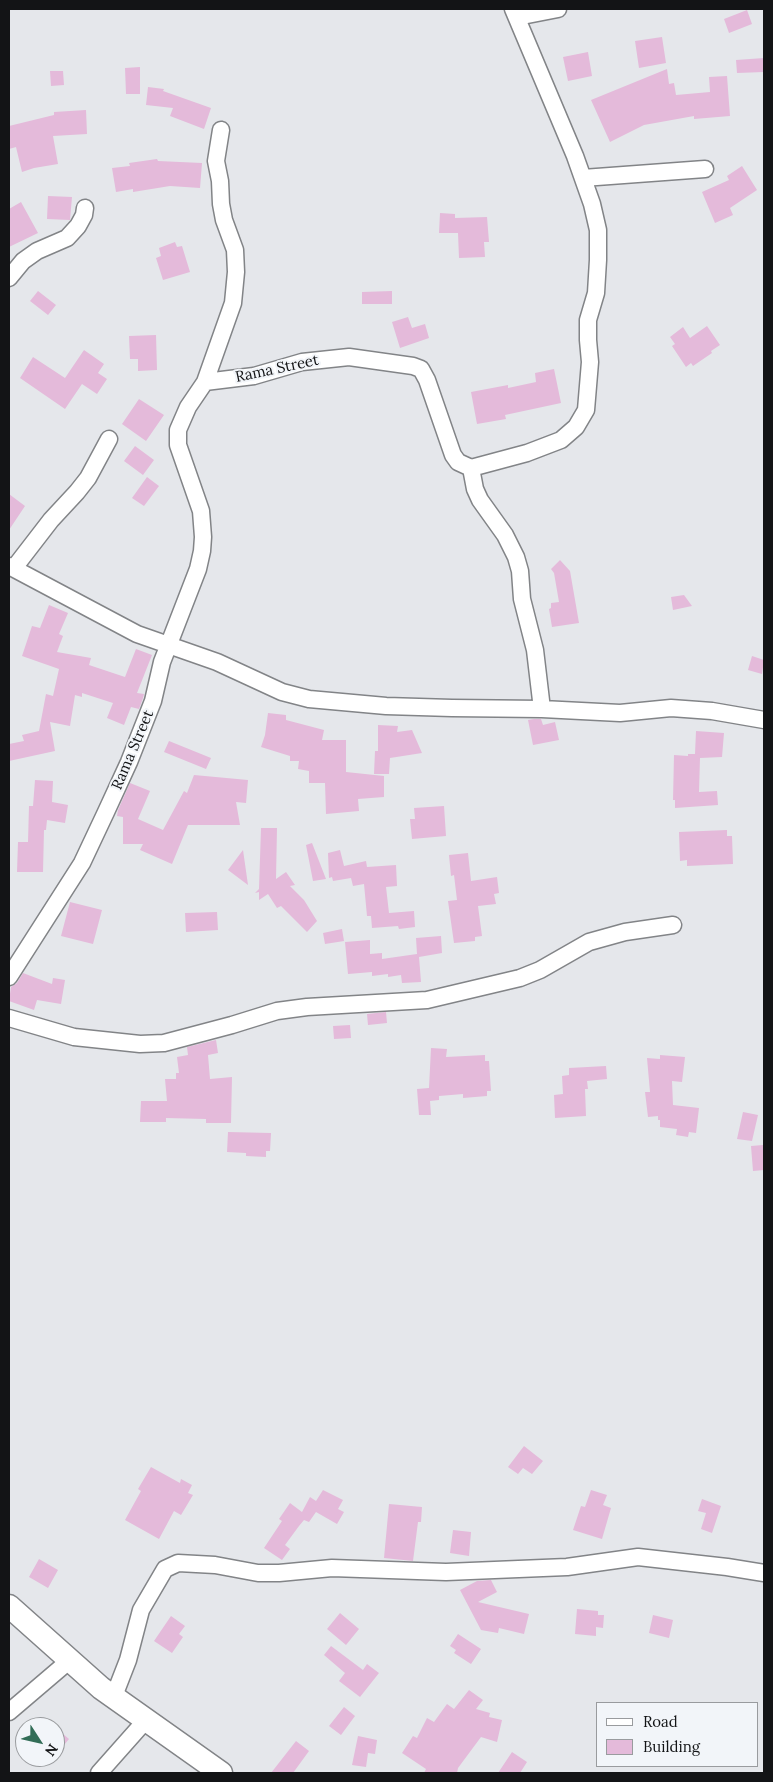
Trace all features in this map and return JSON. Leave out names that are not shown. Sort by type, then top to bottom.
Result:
[{"type":"main road","points":[[9,1606],[114,1696],[221,1773]]},
{"type":"street","points":[[542,709],[535,650],[522,599],[520,572],[516,557],[505,535],[474,489],[471,468],[527,454],[561,440],[576,426],[586,410],[590,362],[588,320],[596,293],[598,230],[583,178],[515,13],[558,9]]},
{"type":"street","points":[[205,382],[233,303],[236,272],[235,250],[224,220],[216,161],[222,130]]},
{"type":"street","points":[[583,178],[704,169]]},
{"type":"street","points":[[9,278],[23,261],[30,256],[67,238],[84,216],[85,208]]},
{"type":"street","name":"Rama Street","points":[[9,976],[86,854],[129,762],[154,701],[162,662],[198,569],[203,537],[201,511],[178,445],[178,430],[188,407],[205,382],[254,376],[302,362],[349,357],[413,366],[421,369],[427,380],[453,455],[458,462],[471,468]]},
{"type":"street","points":[[109,439],[88,478],[12,567],[137,634],[217,662],[282,692],[309,699],[386,706],[620,712],[671,708],[764,720]]},
{"type":"street","points":[[9,1018],[74,1037],[140,1044],[164,1042],[232,1025],[277,1011],[307,1007],[428,1000],[520,978],[540,970],[589,942],[626,932],[673,925]]},
{"type":"street","points":[[114,1696],[128,1660],[141,1610],[162,1573],[178,1562],[215,1565],[258,1573],[332,1568],[446,1572],[567,1566],[638,1557],[764,1573]]},
{"type":"street","points":[[9,1712],[70,1660]]},
{"type":"street","points":[[99,1773],[146,1720]]},
{"type":"building","points":[[747,10],[752,24],[729,33],[724,19]]},
{"type":"building","points":[[662,37],[666,63],[639,68],[635,41]]},
{"type":"building","points":[[588,52],[592,76],[568,81],[563,57]]},
{"type":"building","points":[[764,58],[764,72],[737,73],[736,60]]},
{"type":"building","points":[[140,67],[140,94],[126,94],[125,68]]},
{"type":"building","points":[[667,69],[669,84],[674,83],[676,95],[710,92],[709,77],[727,76],[730,116],[694,119],[694,116],[644,125],[610,142],[591,100]]},
{"type":"building","points":[[50,71],[63,71],[64,85],[51,86]]},
{"type":"building","points":[[148,87],[164,89],[163,91],[211,108],[204,129],[170,116],[173,108],[146,105]]},
{"type":"building","points":[[86,110],[87,134],[53,136],[58,164],[22,172],[16,147],[9,149],[9,126],[54,115],[54,112]]},
{"type":"building","points":[[157,159],[158,161],[202,163],[200,188],[170,186],[133,192],[133,189],[116,192],[112,168],[130,166],[129,163]]},
{"type":"building","points":[[742,166],[757,190],[730,208],[733,215],[715,223],[702,192],[729,180],[727,176]]},
{"type":"building","points":[[48,196],[72,197],[70,220],[47,219]]},
{"type":"building","points":[[21,202],[38,233],[9,247],[9,209]]},
{"type":"building","points":[[440,213],[455,214],[455,218],[487,217],[489,242],[484,242],[485,257],[459,258],[458,233],[439,233]]},
{"type":"building","points":[[175,242],[177,247],[182,246],[190,272],[163,280],[156,258],[161,256],[159,248]]},
{"type":"building","points":[[38,291],[56,305],[48,315],[30,301]]},
{"type":"building","points":[[392,291],[392,304],[362,304],[362,292]]},
{"type":"building","points":[[408,317],[412,328],[425,324],[429,338],[400,348],[392,322]]},
{"type":"building","points":[[707,326],[720,345],[693,366],[691,363],[686,367],[672,346],[675,344],[670,337],[683,327],[690,338]]},
{"type":"building","points":[[156,335],[157,370],[138,371],[138,359],[130,359],[129,336]]},
{"type":"building","points":[[84,350],[104,364],[98,373],[107,379],[97,394],[82,384],[65,409],[20,378],[33,357],[65,378]]},
{"type":"building","points":[[554,369],[561,403],[505,415],[506,419],[477,424],[471,392],[508,385],[508,388],[536,382],[535,373]]},
{"type":"building","points":[[139,399],[164,415],[146,441],[122,424]]},
{"type":"building","points":[[135,446],[154,460],[143,475],[124,461]]},
{"type":"building","points":[[147,477],[159,486],[144,506],[132,498]]},
{"type":"building","points":[[9,494],[25,506],[9,530]]},
{"type":"building","points":[[560,560],[570,571],[579,623],[552,627],[549,609],[551,608],[551,603],[559,602],[554,573],[551,569]]},
{"type":"building","points":[[684,595],[692,606],[673,610],[671,597]]},
{"type":"building","points":[[49,605],[68,613],[59,634],[63,636],[57,652],[91,658],[89,665],[125,677],[136,649],[152,655],[137,693],[144,694],[143,698],[139,709],[131,707],[124,725],[107,718],[113,703],[82,693],[82,697],[75,695],[70,726],[50,722],[55,751],[9,761],[9,744],[24,741],[22,735],[39,731],[46,694],[53,696],[59,669],[22,656],[32,626],[40,628]]},
{"type":"building","points":[[752,656],[764,660],[762,674],[748,670]]},
{"type":"building","points":[[268,713],[286,715],[286,720],[324,730],[322,740],[346,740],[346,772],[384,776],[384,797],[358,799],[359,811],[326,814],[325,783],[309,783],[309,771],[298,769],[299,761],[290,761],[290,756],[261,747]]},
{"type":"building","points":[[541,719],[543,725],[555,722],[559,740],[533,745],[528,720]]},
{"type":"building","points":[[378,725],[398,726],[397,732],[412,730],[422,753],[390,758],[389,774],[374,774],[375,751],[378,751]]},
{"type":"building","points":[[696,731],[724,733],[722,757],[700,758],[699,792],[717,791],[718,805],[675,808],[675,800],[673,800],[674,755],[688,756],[688,754],[695,754]]},
{"type":"building","points":[[169,741],[211,758],[206,769],[164,752]]},
{"type":"building","points":[[194,775],[248,780],[246,803],[236,802],[240,825],[188,825],[172,864],[140,850],[143,844],[123,844],[123,817],[117,816],[130,783],[150,791],[138,819],[163,830],[184,791],[187,793]]},
{"type":"building","points":[[35,780],[53,781],[52,802],[68,805],[65,823],[47,820],[46,830],[44,830],[43,872],[17,872],[18,842],[28,842],[29,806],[33,806]]},
{"type":"building","points":[[444,806],[446,836],[412,839],[410,819],[415,819],[414,808]]},
{"type":"building","points":[[261,828],[277,828],[276,879],[286,872],[295,885],[290,886],[304,900],[317,921],[307,932],[281,906],[277,908],[268,894],[259,900],[259,892],[255,893],[259,889]]},
{"type":"building","points":[[727,830],[727,836],[732,836],[733,864],[687,866],[687,860],[680,861],[679,832]]},
{"type":"building","points":[[312,843],[326,879],[313,881],[306,845]]},
{"type":"building","points":[[243,850],[248,885],[228,870]]},
{"type":"building","points":[[340,850],[344,866],[366,861],[367,867],[396,865],[397,886],[386,887],[389,913],[414,911],[415,927],[399,929],[398,926],[372,928],[371,916],[367,916],[364,884],[353,886],[351,878],[333,881],[332,877],[329,878],[328,853]]},
{"type":"building","points":[[468,853],[471,881],[497,877],[499,893],[494,894],[496,904],[478,906],[482,936],[475,937],[475,941],[454,943],[448,901],[457,900],[454,875],[451,876],[449,855]]},
{"type":"building","points":[[70,902],[102,910],[93,944],[61,936]]},
{"type":"building","points":[[217,912],[218,930],[186,932],[185,913]]},
{"type":"building","points":[[342,929],[344,941],[325,944],[323,933]]},
{"type":"building","points":[[441,936],[442,953],[419,957],[421,982],[402,983],[401,975],[388,977],[388,974],[372,976],[372,972],[348,974],[345,942],[370,940],[370,954],[382,953],[382,959],[417,954],[416,938]]},
{"type":"building","points":[[23,973],[52,984],[53,978],[65,980],[61,1004],[37,1000],[34,1010],[9,1001],[11,987],[17,983]]},
{"type":"building","points":[[386,1012],[387,1023],[368,1025],[367,1014]]},
{"type":"building","points":[[350,1025],[351,1038],[334,1039],[333,1026]]},
{"type":"building","points":[[216,1040],[218,1053],[208,1055],[210,1079],[232,1077],[231,1123],[206,1123],[206,1119],[166,1118],[166,1122],[140,1122],[141,1101],[167,1101],[165,1079],[176,1079],[176,1073],[179,1073],[177,1057],[188,1055],[187,1047]]},
{"type":"building","points":[[431,1048],[447,1049],[446,1057],[485,1055],[485,1061],[489,1061],[491,1091],[487,1091],[487,1096],[463,1098],[463,1094],[439,1096],[439,1100],[430,1101],[431,1115],[419,1115],[417,1089],[429,1088]]},
{"type":"building","points":[[660,1055],[685,1057],[682,1082],[672,1081],[673,1105],[699,1108],[696,1133],[689,1132],[688,1137],[676,1135],[677,1129],[660,1127],[658,1116],[648,1117],[645,1092],[650,1092],[647,1058],[660,1059]]},
{"type":"building","points":[[606,1066],[607,1079],[587,1081],[588,1089],[585,1089],[586,1116],[555,1118],[554,1095],[563,1094],[562,1076],[569,1075],[569,1068]]},
{"type":"building","points":[[743,1112],[758,1115],[752,1141],[737,1139]]},
{"type":"building","points":[[228,1132],[271,1133],[270,1151],[266,1151],[266,1157],[246,1156],[246,1153],[227,1152]]},
{"type":"building","points":[[763,1145],[764,1170],[753,1171],[751,1146]]},
{"type":"building","points":[[524,1446],[543,1461],[532,1474],[523,1468],[518,1474],[508,1467]]},
{"type":"building","points":[[151,1467],[180,1483],[181,1479],[192,1485],[188,1493],[193,1495],[181,1515],[174,1511],[159,1539],[125,1520],[141,1491],[138,1489]]},
{"type":"building","points":[[323,1490],[343,1500],[338,1509],[344,1512],[337,1524],[316,1512],[309,1522],[304,1520],[285,1545],[290,1549],[282,1560],[264,1548],[282,1521],[279,1519],[290,1503],[302,1512],[310,1497],[316,1501]]},
{"type":"building","points":[[591,1490],[607,1495],[603,1505],[611,1508],[602,1539],[573,1530],[581,1506],[585,1507]]},
{"type":"building","points":[[702,1499],[721,1506],[712,1533],[701,1529],[706,1513],[698,1511]]},
{"type":"building","points":[[389,1504],[422,1507],[413,1561],[384,1558]]},
{"type":"building","points":[[453,1530],[471,1532],[469,1556],[450,1553]]},
{"type":"building","points":[[39,1559],[58,1570],[48,1588],[29,1577]]},
{"type":"building","points":[[491,1580],[497,1592],[478,1602],[529,1614],[524,1634],[499,1628],[498,1633],[481,1630],[460,1590],[477,1581]]},
{"type":"building","points":[[577,1609],[598,1611],[598,1615],[604,1615],[603,1628],[596,1627],[596,1636],[575,1634]]},
{"type":"building","points":[[340,1613],[359,1629],[346,1645],[327,1629]]},
{"type":"building","points":[[653,1615],[673,1620],[669,1638],[649,1633]]},
{"type":"building","points":[[171,1616],[185,1626],[179,1634],[183,1637],[172,1653],[154,1641]]},
{"type":"building","points":[[458,1634],[481,1649],[471,1664],[454,1653],[456,1650],[450,1646]]},
{"type":"building","points":[[331,1646],[363,1670],[367,1664],[379,1673],[360,1697],[339,1681],[345,1673],[324,1655]]},
{"type":"building","points":[[469,1690],[483,1700],[476,1709],[490,1713],[489,1717],[502,1720],[497,1742],[481,1737],[458,1768],[457,1773],[424,1773],[426,1769],[402,1753],[413,1736],[417,1738],[427,1718],[434,1722],[447,1704],[454,1709]]},
{"type":"building","points":[[344,1707],[355,1716],[341,1735],[329,1726]]},
{"type":"building","points":[[65,1736],[69,1739],[65,1744]]},
{"type":"building","points":[[358,1736],[377,1740],[375,1754],[368,1753],[366,1767],[352,1765]]},
{"type":"building","points":[[296,1741],[309,1751],[293,1773],[271,1773]]},
{"type":"building","points":[[512,1752],[527,1762],[520,1773],[498,1773]]}]
